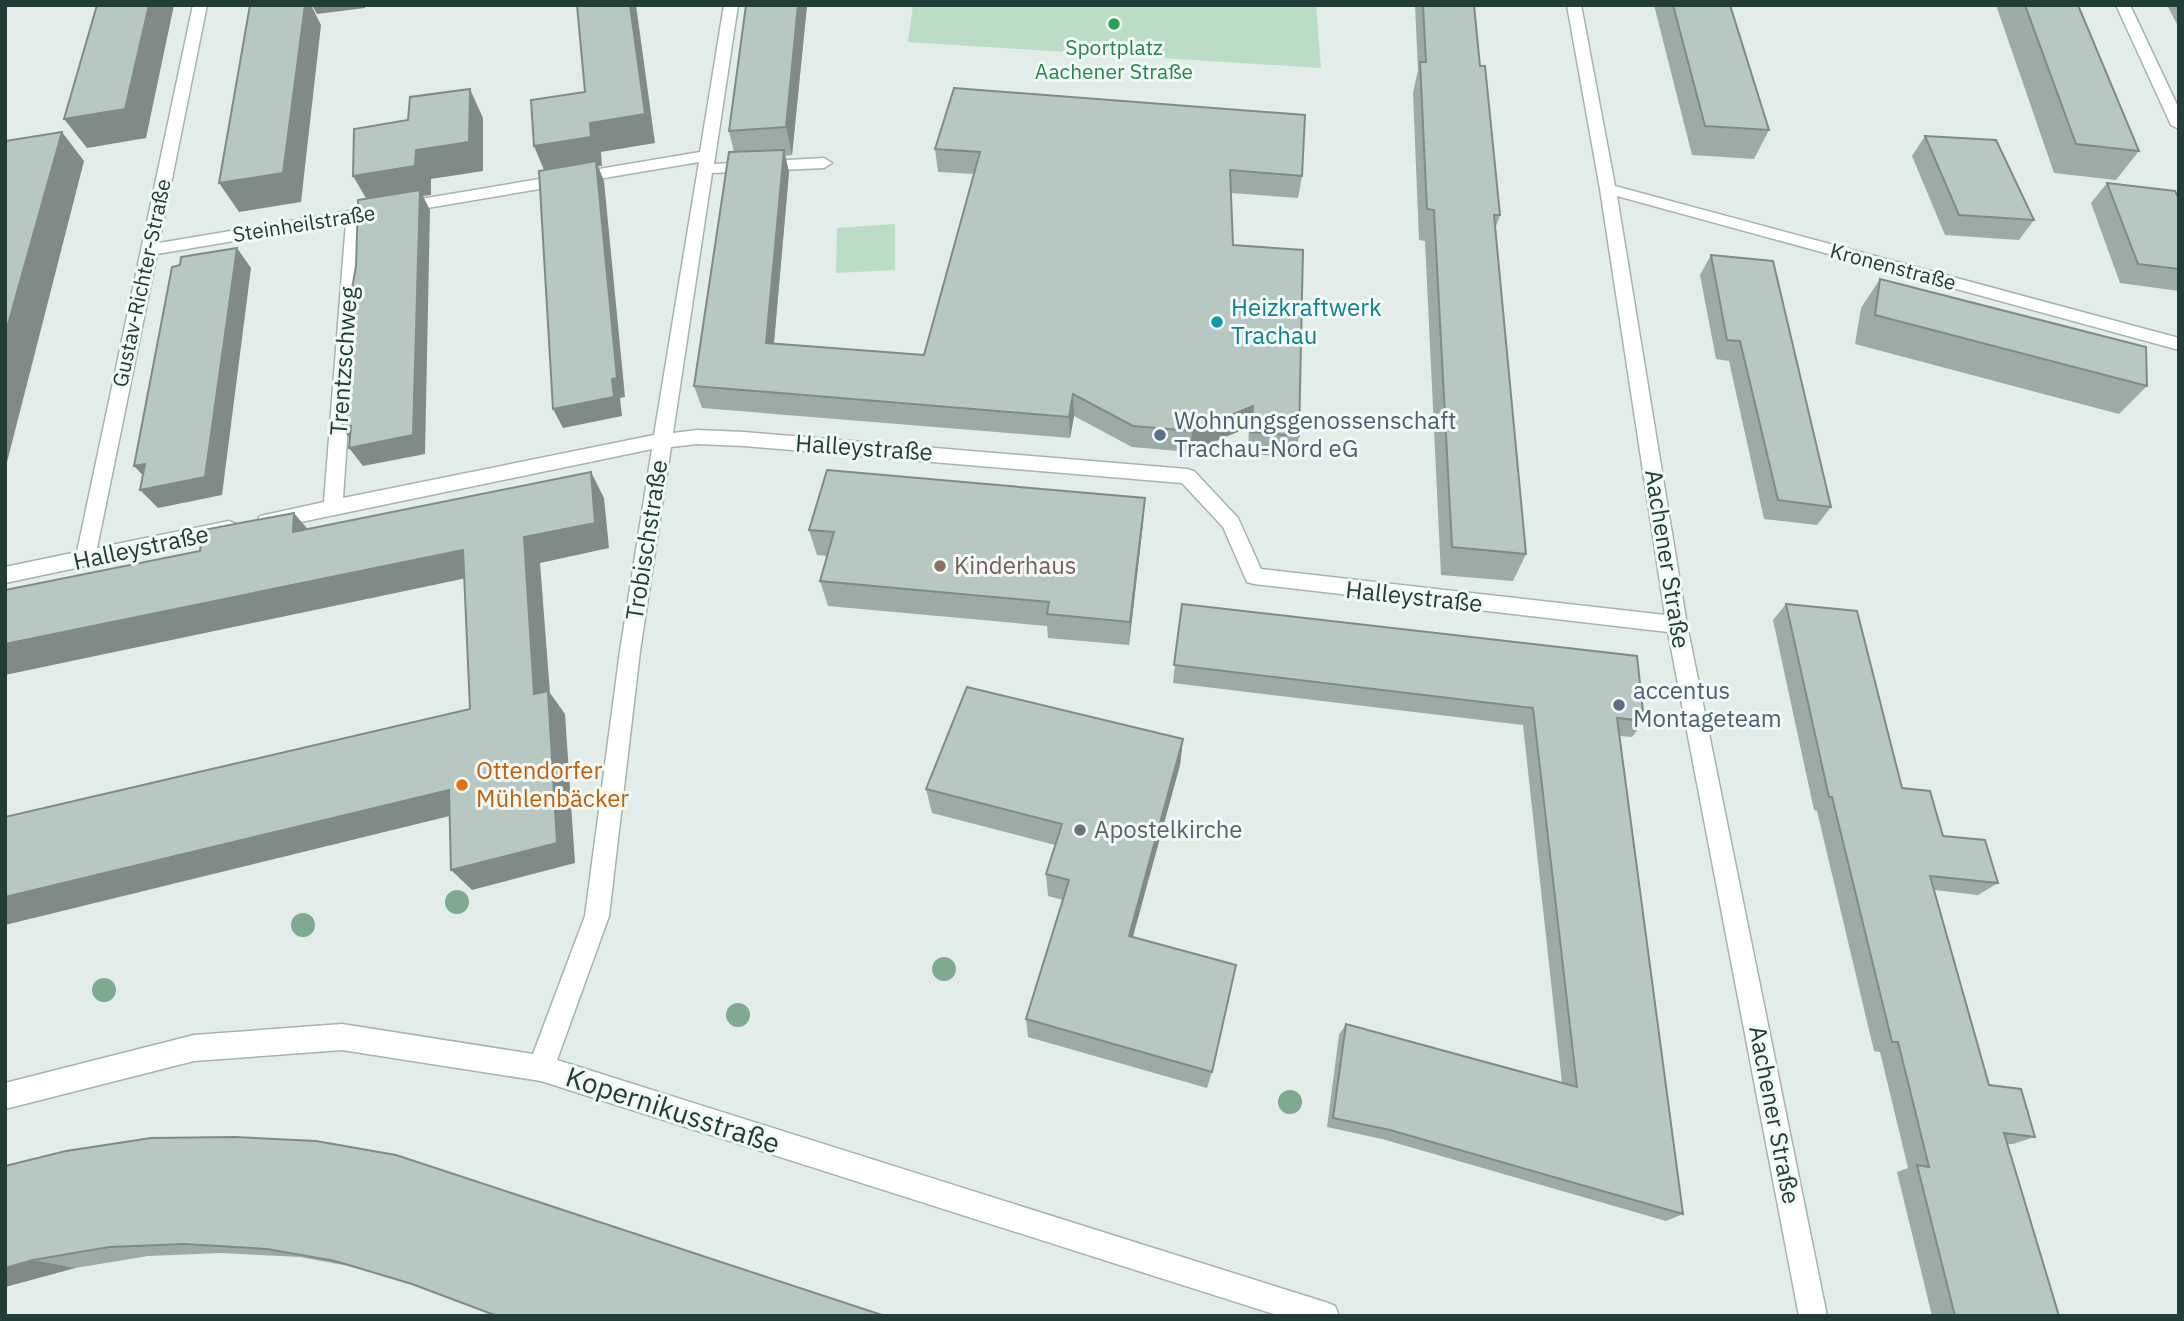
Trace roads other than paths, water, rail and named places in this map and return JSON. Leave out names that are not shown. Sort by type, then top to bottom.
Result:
[{"type":"street","name":"Gustav-Richter-Straße","points":[[85,560],[200,5]]},
{"type":"street","name":"Trobischstraße","points":[[541,1068],[597,916],[630,650],[731,5]]},
{"type":"street","name":"Aachener Straße","points":[[1574,5],[1608,190],[1677,625],[1813,1316]]},
{"type":"street","points":[[2123,5],[2179,125]]},
{"type":"street","name":"Steinheilstraße","points":[[149,250],[706,163],[824,163]]},
{"type":"street","name":"Kronenstraße","points":[[1608,190],[2179,344]]},
{"type":"street","name":"Trentzschweg","points":[[333,506],[354,216]]},
{"type":"street","name":"Halleystraße","points":[[5,575],[662,439],[697,437],[1187,476],[1231,523],[1254,576],[1677,625]]},
{"type":"street","name":"Kopernikusstraße","points":[[5,1096],[194,1048],[342,1037],[541,1068],[1317,1314]]},
{"type":"place","name":"Sportplatz Aachener Straße","points":[[1114,24]]},
{"type":"place","name":"Heizkraftwerk Trachau","points":[[1217,322]]},
{"type":"place","name":"Wohnungsgenossenschaft Trachau-Nord eG","points":[[1160,435]]},
{"type":"place","name":"Kinderhaus","points":[[940,566]]},
{"type":"place","name":"accentus Montageteam","points":[[1619,705]]},
{"type":"place","name":"Ottendorfer Mühlenbäcker","points":[[462,785]]},
{"type":"place","name":"Apostelkirche","points":[[1080,830]]}]
